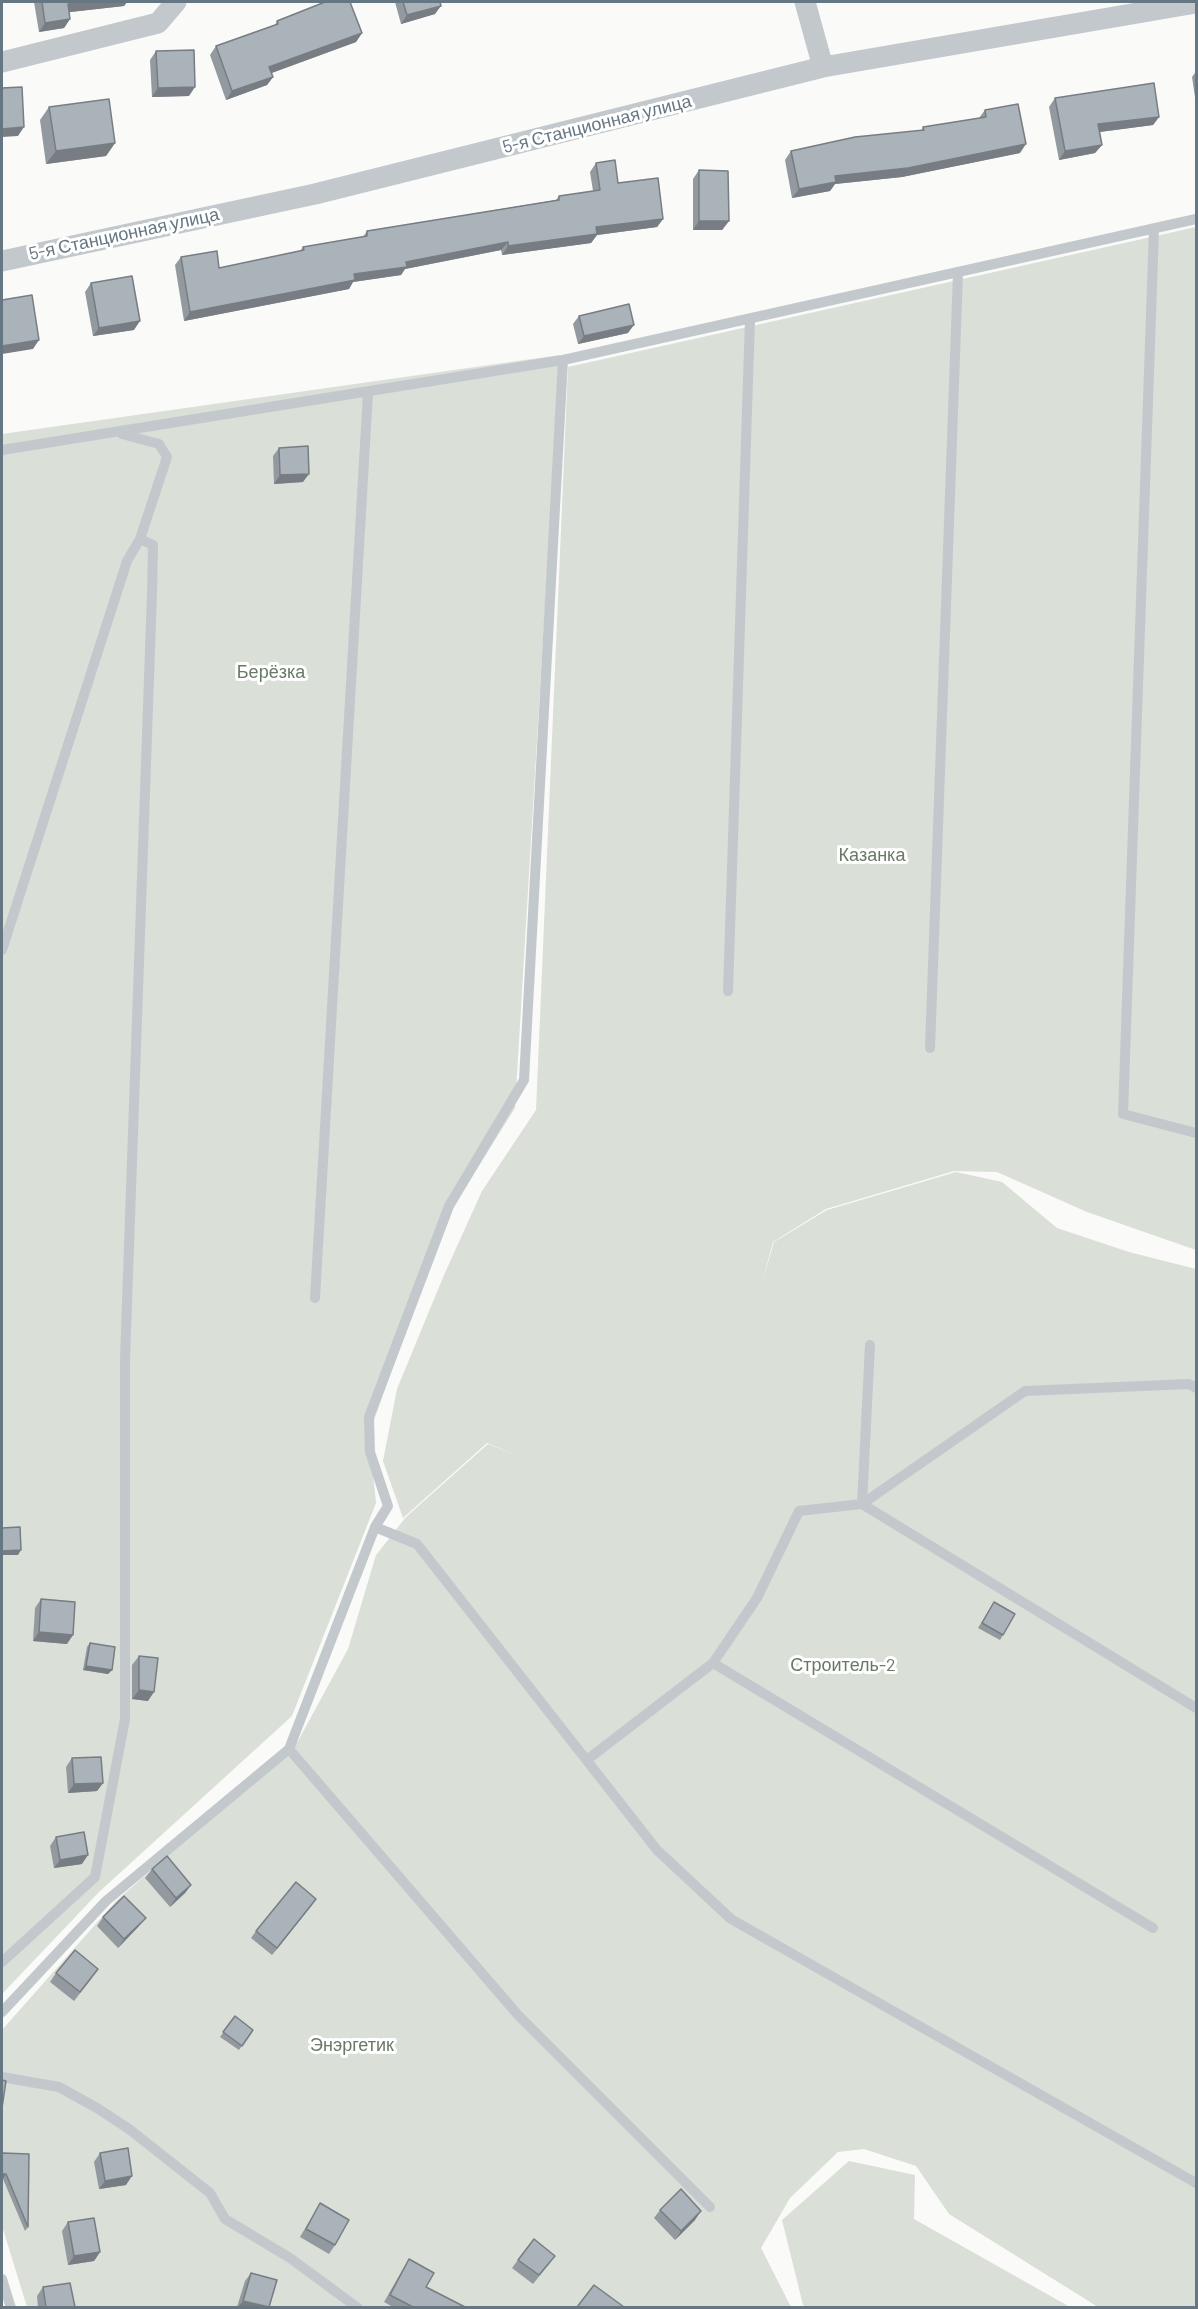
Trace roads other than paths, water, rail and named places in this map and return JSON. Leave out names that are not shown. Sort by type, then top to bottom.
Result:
[{"type":"street","points":[[2,62],[158,23],[177,2]]},
{"type":"street","points":[[806,2],[823,67]]},
{"type":"street","name":"5-я Станционная улица","points":[[2,261],[315,194],[823,67],[1197,3]]},
{"type":"lane","points":[[2,450],[563,360],[1197,219]]},
{"type":"lane","points":[[1154,229],[1123,1114],[1197,1133]]},
{"type":"lane","points":[[930,1048],[958,273]]},
{"type":"lane","points":[[728,991],[750,319]]},
{"type":"lane","points":[[2,2012],[106,1901],[289,1749],[375,1527],[388,1506],[370,1452],[369,1417],[449,1206],[524,1080],[563,360]]},
{"type":"lane","points":[[315,1298],[368,393]]},
{"type":"lane","points":[[2,950],[128,561],[140,539],[167,457],[159,444],[119,433]]},
{"type":"lane","points":[[2,1962],[95,1877],[125,1719],[125,1360],[153,545],[140,539]]},
{"type":"lane","points":[[862,1504],[870,1345]]},
{"type":"lane","points":[[588,1759],[713,1663],[757,1598],[799,1511],[862,1504],[1025,1391],[1189,1384],[1197,1388]]},
{"type":"lane","points":[[862,1504],[1197,1708]]},
{"type":"lane","points":[[375,1527],[417,1544],[588,1759],[657,1850],[731,1919],[1197,2183]]},
{"type":"lane","points":[[713,1663],[1153,1928]]},
{"type":"lane","points":[[289,1749],[518,2015],[710,2207]]},
{"type":"lane","points":[[2,2077],[59,2087],[97,2108],[129,2129],[210,2193],[225,2219],[290,2258],[358,2307]]},
{"type":"lane","points":[[2,2279],[11,2307]]},
{"type":"park label","name":"Берёзка","points":[[271,672]]},
{"type":"park label","name":"Казанка","points":[[872,855]]},
{"type":"park label","name":"Строитель-2","points":[[843,1665]]},
{"type":"park label","name":"Энэргетик","points":[[352,2045]]}]
